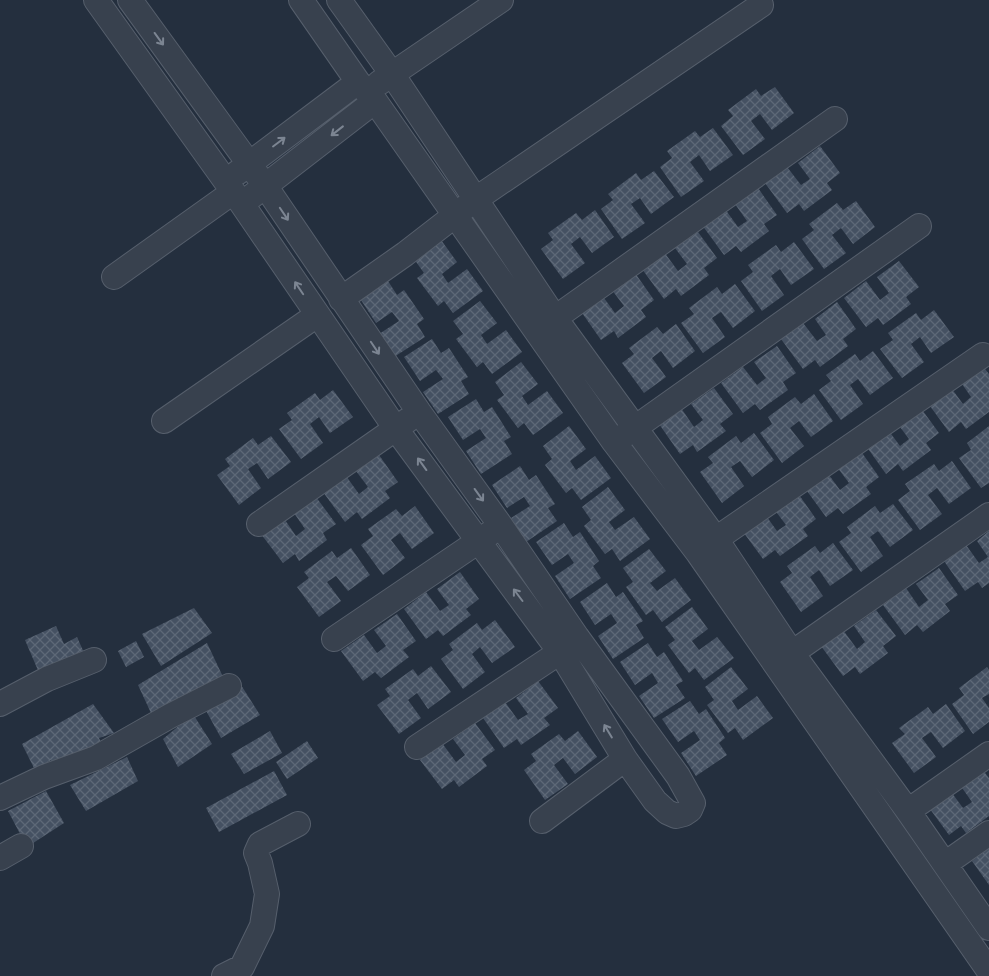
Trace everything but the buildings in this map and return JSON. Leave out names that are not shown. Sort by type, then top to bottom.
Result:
[{"type":"street","points":[[96,0],[233,193],[316,315],[478,542],[569,645],[678,776],[693,803],[690,810],[676,816],[667,812],[655,801],[625,759],[569,645],[501,526],[419,412],[266,187],[130,0]]},
{"type":"street","points":[[300,0],[456,215],[614,442],[698,554],[989,971]]},
{"type":"street","points":[[339,0],[392,74],[555,318],[716,539],[792,653],[908,811],[989,928]]},
{"type":"street","points":[[233,193],[249,164],[367,91],[501,0]]},
{"type":"street","points":[[341,299],[405,254],[476,199],[761,5]]},
{"type":"street","points":[[114,277],[233,193],[266,187],[367,91]]},
{"type":"street","points":[[555,318],[836,119]]},
{"type":"street","points":[[614,442],[920,226]]},
{"type":"street","points":[[164,421],[316,315]]},
{"type":"street","points":[[716,539],[983,355]]},
{"type":"street","points":[[258,524],[419,412]]},
{"type":"street","points":[[792,653],[989,516]]},
{"type":"street","points":[[334,639],[501,526]]},
{"type":"street","points":[[417,747],[569,645]]},
{"type":"street","points":[[0,704],[46,679],[94,660]]},
{"type":"street","points":[[0,798],[44,777],[96,758],[170,716],[229,686]]},
{"type":"street","points":[[908,811],[989,754]]},
{"type":"street","points":[[542,821],[625,759]]},
{"type":"street","points":[[224,976],[242,967],[262,926],[267,894],[256,853],[260,844],[298,824]]},
{"type":"street","points":[[945,864],[989,833]]},
{"type":"street","points":[[0,858],[21,846]]}]
